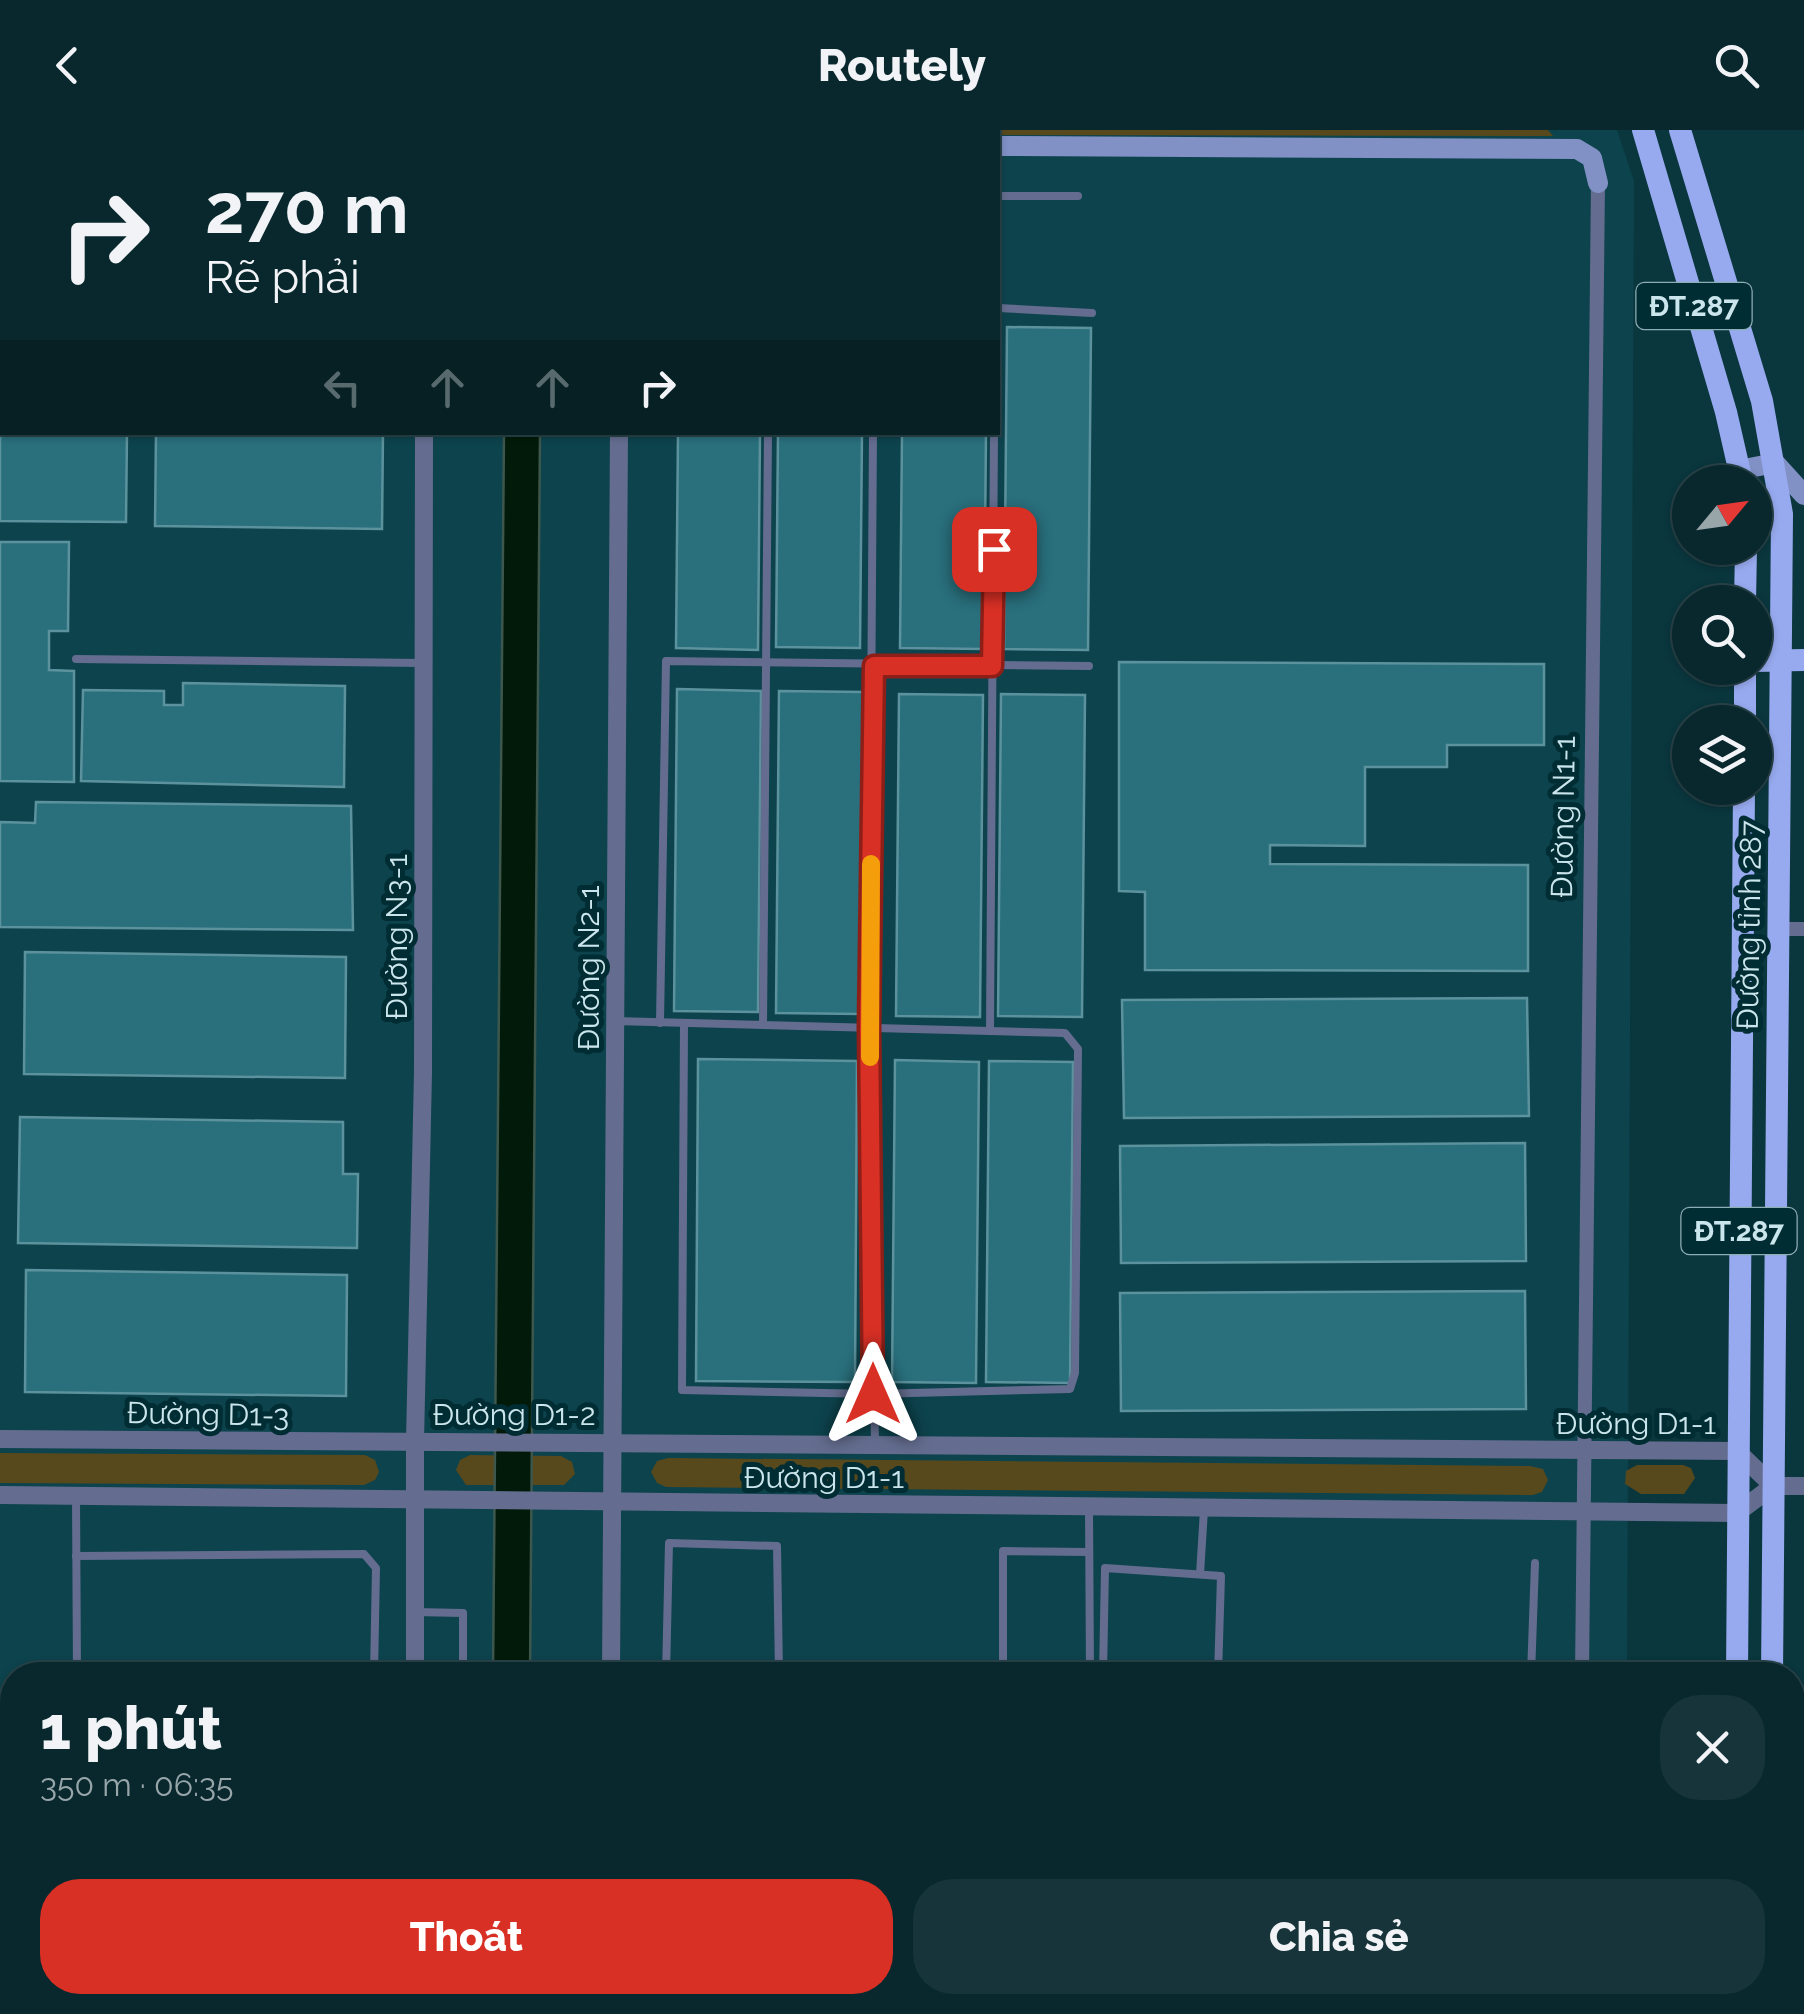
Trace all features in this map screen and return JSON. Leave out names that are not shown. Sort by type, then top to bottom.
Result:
[{"type":"main road","name":"ĐT.287","points":[[1643,130],[1738,465]]},
{"type":"main road","name":"Đường tỉnh 287","points":[[1680,130],[1762,401],[1782,514],[1793,660],[1779,929],[1772,1662]]},
{"type":"main road","points":[[1000,146],[1577,149],[1592,158],[1598,183]]},
{"type":"main road","points":[[1772,465],[1804,495]]},
{"type":"main road","name":"Đường tỉnh 287","points":[[1737,1662],[1744,805]]},
{"type":"street","name":"Đường N1-1","points":[[1582,1662],[1598,183]]},
{"type":"street","name":"Đường N3-1","points":[[415,1662],[414,1500],[423,1072],[424,435]]},
{"type":"street","name":"Đường N2-1","points":[[610,1662],[619,435]]},
{"type":"street","points":[[1779,929],[1804,929]]},
{"type":"street","name":"Đường D1-3","points":[[0,1439],[415,1442]]},
{"type":"street","name":"Đường D1-2","points":[[415,1442],[614,1442]]},
{"type":"street","name":"Đường D1-1","points":[[614,1442],[1737,1451],[1773,1486]]},
{"type":"street","points":[[1737,1514],[1773,1486],[1804,1486]]},
{"type":"street","points":[[0,1495],[612,1504]]},
{"type":"street","name":"Đường D1-1","points":[[612,1504],[1089,1504],[1737,1514]]},
{"type":"lane","points":[[1000,196],[1078,196]]},
{"type":"lane","points":[[1000,308],[1092,314]]},
{"type":"lane","points":[[763,1025],[768,435]]},
{"type":"lane","points":[[873,435],[869,1028],[875,1443]]},
{"type":"lane","points":[[990,1031],[994,435]]},
{"type":"lane","points":[[76,659],[424,663]]},
{"type":"lane","points":[[660,1022],[666,662],[1089,666]]},
{"type":"lane","points":[[615,1021],[1065,1033],[1078,1049],[1074,1384],[1064,1392],[682,1390],[684,1023]]},
{"type":"lane","points":[[76,1496],[77,1662]]},
{"type":"lane","points":[[1089,1504],[1090,1662]]},
{"type":"lane","points":[[1200,1574],[1204,1506]]},
{"type":"lane","points":[[666,1662],[669,1543],[778,1546],[779,1662]]},
{"type":"lane","points":[[1003,1662],[1003,1551],[1088,1552]]},
{"type":"lane","points":[[76,1556],[364,1554],[376,1568],[374,1662]]},
{"type":"lane","points":[[1531,1662],[1534,1564]]},
{"type":"lane","points":[[1103,1662],[1105,1568],[1221,1576],[1218,1662]]},
{"type":"lane","points":[[416,1612],[464,1613],[463,1662]]},
{"type":"shaded area","points":[[1000,130],[1617,130],[1634,181],[1627,1662],[0,1662],[0,435],[1000,435]]},
{"type":"shaded area","points":[[1000,130],[1548,130],[1553,136],[1000,135]]},
{"type":"shaded area","points":[[504,435],[540,435],[530,1662],[493,1662]]},
{"type":"shaded area","points":[[0,1453],[365,1455],[375,1460],[379,1472],[375,1480],[364,1485],[0,1483]]},
{"type":"shaded area","points":[[470,1455],[561,1456],[572,1462],[575,1474],[564,1485],[466,1485],[456,1470],[460,1460]]},
{"type":"shaded area","points":[[668,1458],[1530,1466],[1543,1469],[1548,1480],[1542,1492],[1533,1495],[666,1487],[657,1483],[651,1472],[657,1461]]},
{"type":"shaded area","points":[[1637,1465],[1691,1468],[1695,1478],[1684,1494],[1641,1494],[1625,1484],[1626,1471]]},
{"type":"building","points":[[1007,327],[1091,328],[1088,650],[1004,649]]},
{"type":"building","points":[[0,435],[127,435],[126,522],[0,521]]},
{"type":"building","points":[[156,435],[383,435],[382,529],[155,526]]},
{"type":"building","points":[[678,435],[760,435],[758,650],[676,648]]},
{"type":"building","points":[[778,435],[862,435],[860,648],[776,647]]},
{"type":"building","points":[[902,435],[986,435],[984,649],[900,648]]},
{"type":"building","points":[[0,542],[69,542],[68,631],[49,631],[49,670],[74,671],[74,782],[0,781]]},
{"type":"building","points":[[1119,662],[1544,664],[1544,745],[1447,745],[1447,767],[1365,767],[1365,846],[1270,845],[1270,864],[1528,865],[1528,971],[1145,970],[1145,892],[1119,891]]},
{"type":"building","points":[[183,683],[345,686],[344,787],[81,781],[83,690],[164,691],[164,705],[183,705]]},
{"type":"building","points":[[677,689],[761,691],[758,1012],[674,1011]]},
{"type":"building","points":[[779,691],[863,692],[860,1014],[776,1013]]},
{"type":"building","points":[[899,694],[983,695],[980,1017],[896,1016]]},
{"type":"building","points":[[1001,694],[1085,695],[1082,1017],[998,1016]]},
{"type":"building","points":[[36,802],[351,806],[353,930],[0,927],[0,822],[35,823]]},
{"type":"building","points":[[25,952],[346,957],[345,1078],[24,1074]]},
{"type":"building","points":[[1527,998],[1529,1116],[1124,1118],[1122,1000]]},
{"type":"building","points":[[698,1059],[857,1061],[855,1382],[696,1381]]},
{"type":"building","points":[[895,1060],[979,1062],[976,1383],[892,1382]]},
{"type":"building","points":[[989,1061],[1073,1062],[1070,1383],[986,1382]]},
{"type":"building","points":[[20,1117],[343,1122],[343,1174],[358,1174],[357,1248],[18,1243]]},
{"type":"building","points":[[1525,1143],[1526,1261],[1121,1263],[1120,1146]]},
{"type":"building","points":[[26,1270],[347,1275],[346,1396],[25,1392]]},
{"type":"building","points":[[1525,1291],[1526,1409],[1121,1411],[1120,1293]]},
{"type":"slow traffic","points":[[870,1057],[871,864]]},
{"type":"route","points":[[873,1394],[869,1028],[874,666],[992,666],[994,549]]}]
